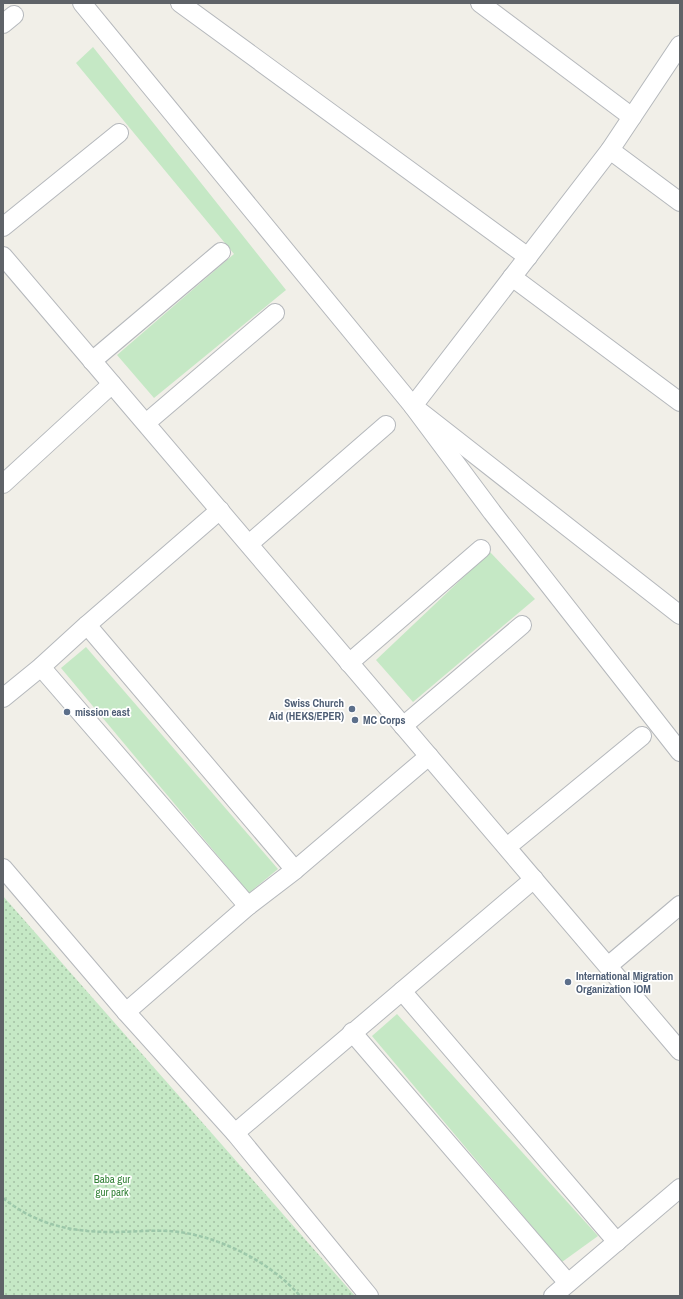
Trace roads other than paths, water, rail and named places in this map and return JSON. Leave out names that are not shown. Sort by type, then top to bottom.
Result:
[{"type":"street","points":[[82,3],[413,406],[492,512],[678,743]]},
{"type":"street","points":[[180,3],[528,257]]},
{"type":"street","points":[[480,3],[632,117]]},
{"type":"street","points":[[413,406],[610,150],[680,45]]},
{"type":"street","points":[[3,227],[119,133]]},
{"type":"street","points":[[610,150],[680,202]]},
{"type":"street","points":[[92,361],[221,252]]},
{"type":"street","points":[[3,256],[680,1051]]},
{"type":"street","points":[[512,277],[680,402]]},
{"type":"street","points":[[146,423],[275,314]]},
{"type":"street","points":[[3,484],[112,384]]},
{"type":"street","points":[[413,406],[680,615]]},
{"type":"street","points":[[249,544],[386,425]]},
{"type":"street","points":[[3,698],[41,667],[87,625],[220,510]]},
{"type":"street","points":[[349,663],[481,549]]},
{"type":"street","points":[[87,625],[295,870]]},
{"type":"street","points":[[403,726],[522,625]]},
{"type":"street","points":[[41,667],[248,906]]},
{"type":"street","points":[[507,847],[642,736]]},
{"type":"street","points":[[126,1012],[248,906],[295,870],[428,756]]},
{"type":"street","points":[[3,868],[126,1012],[235,1133],[369,1296]]},
{"type":"street","points":[[235,1133],[352,1032],[534,879]]},
{"type":"street","points":[[608,966],[680,906]]},
{"type":"street","points":[[402,991],[617,1242]]},
{"type":"street","points":[[352,1032],[568,1283]]},
{"type":"street","points":[[553,1296],[680,1188]]},
{"type":"place","name":"Swiss Church Aid (HEKS/EPER)","points":[[352,709]]},
{"type":"place","name":"mission east","points":[[67,712]]},
{"type":"place","name":"MC Corps","points":[[355,720]]},
{"type":"place","name":"International Migration Organization IOM","points":[[568,982]]},
{"type":"park label","name":"Baba gur gur park","points":[[112,1185]]}]
